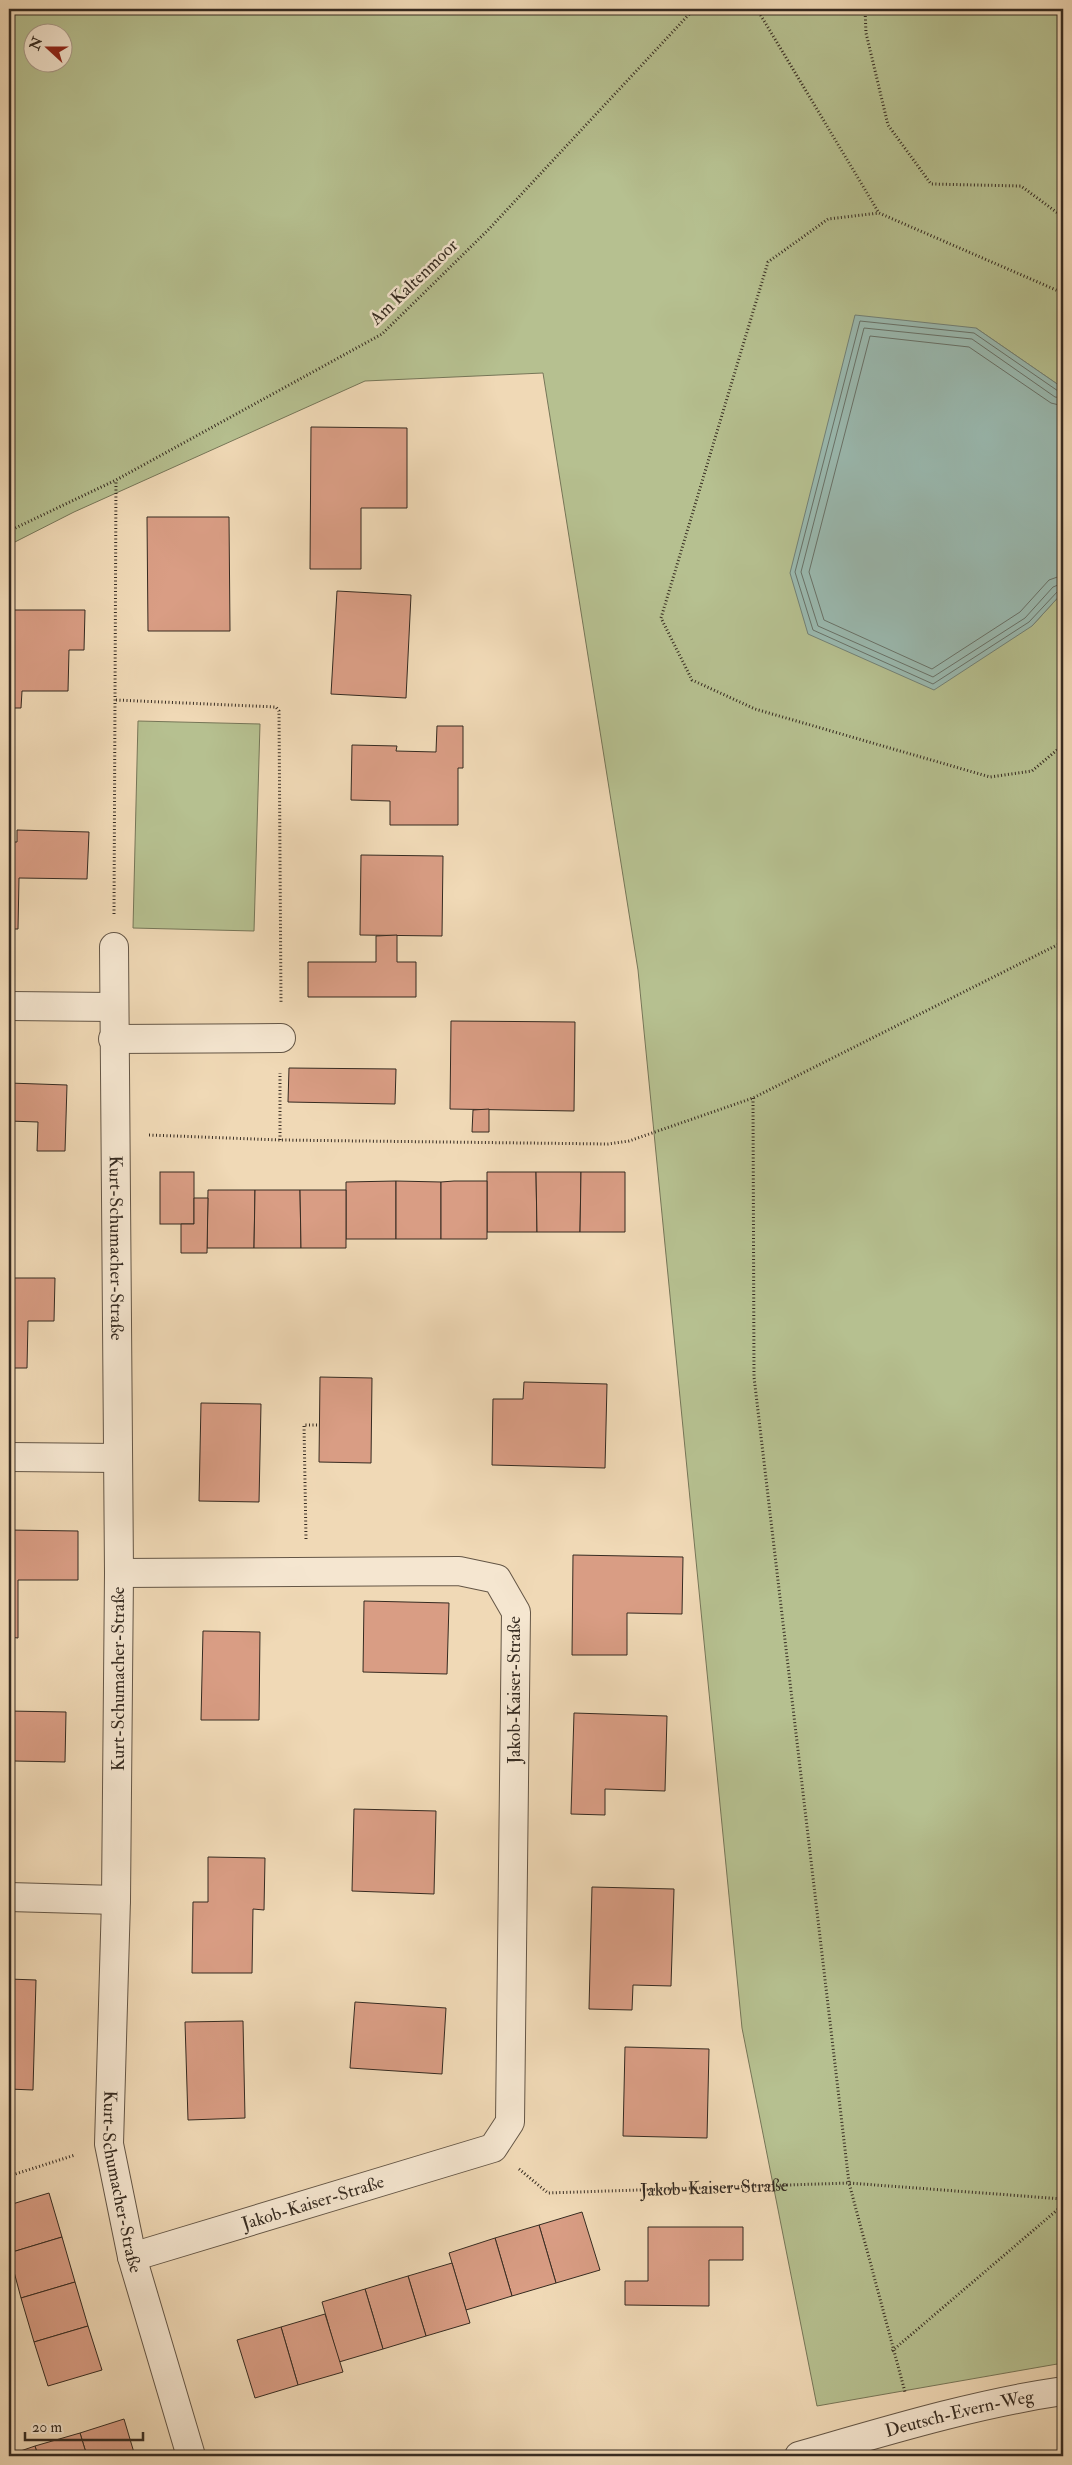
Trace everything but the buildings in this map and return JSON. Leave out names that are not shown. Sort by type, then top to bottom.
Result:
[{"type":"street","name":"Kurt-Schumacher-Straße","points":[[114,947],[113,1038],[116,1134],[119,1573],[116,1900],[109,2144],[132,2257],[191,2456]]},
{"type":"street","points":[[9,1006],[114,1007]]},
{"type":"street","points":[[113,1038],[281,1038]]},
{"type":"street","points":[[9,1457],[118,1458]]},
{"type":"street","name":"Jakob-Kaiser-Straße","points":[[119,1573],[459,1571],[497,1579],[516,1612],[510,2122],[493,2148],[132,2257]]},
{"type":"street","points":[[9,1898],[116,1900]]},
{"type":"street","name":"Deutsch-Evern-Weg","points":[[799,2456],[914,2423],[1029,2396],[1063,2391]]},
{"type":"path","name":"Am Kaltenmoor","points":[[9,531],[116,480],[382,334],[489,230],[694,9]]},
{"type":"path","points":[[757,9],[879,213]]},
{"type":"path","points":[[865,9],[866,33],[888,125],[931,184],[1021,186],[1063,218]]},
{"type":"path","points":[[1047,9],[1063,16]]},
{"type":"path","points":[[1063,293],[879,213],[828,219],[768,262],[661,618],[692,680],[755,709],[990,778],[1032,771],[1063,745]]},
{"type":"path","points":[[114,947],[116,480]]},
{"type":"path","points":[[116,700],[276,706],[279,711],[280,1140]]},
{"type":"path","points":[[116,1134],[280,1140],[608,1144],[629,1141],[754,1098],[1063,942]]},
{"type":"path","points":[[754,1098],[754,1377],[849,2183],[892,2351],[914,2423]]},
{"type":"path","points":[[306,1572],[304,1425],[319,1425]]},
{"type":"path","points":[[9,2176],[109,2144]]},
{"type":"path","name":"Jakob-Kaiser-Straße","points":[[493,2148],[548,2193],[849,2183],[1063,2198]]},
{"type":"path","points":[[892,2351],[1063,2205]]},
{"type":"green space","points":[[9,9],[1063,9],[1063,388],[976,328],[1032,626],[1063,592],[1063,2363],[817,2406],[742,2028],[638,970],[543,373],[365,381],[74,512],[9,545]]},
{"type":"green space","points":[[138,721],[260,724],[254,931],[133,928]]},
{"type":"water","points":[[855,315],[976,328],[1063,388],[1063,592],[1032,626],[934,690],[808,634],[790,573]]}]
